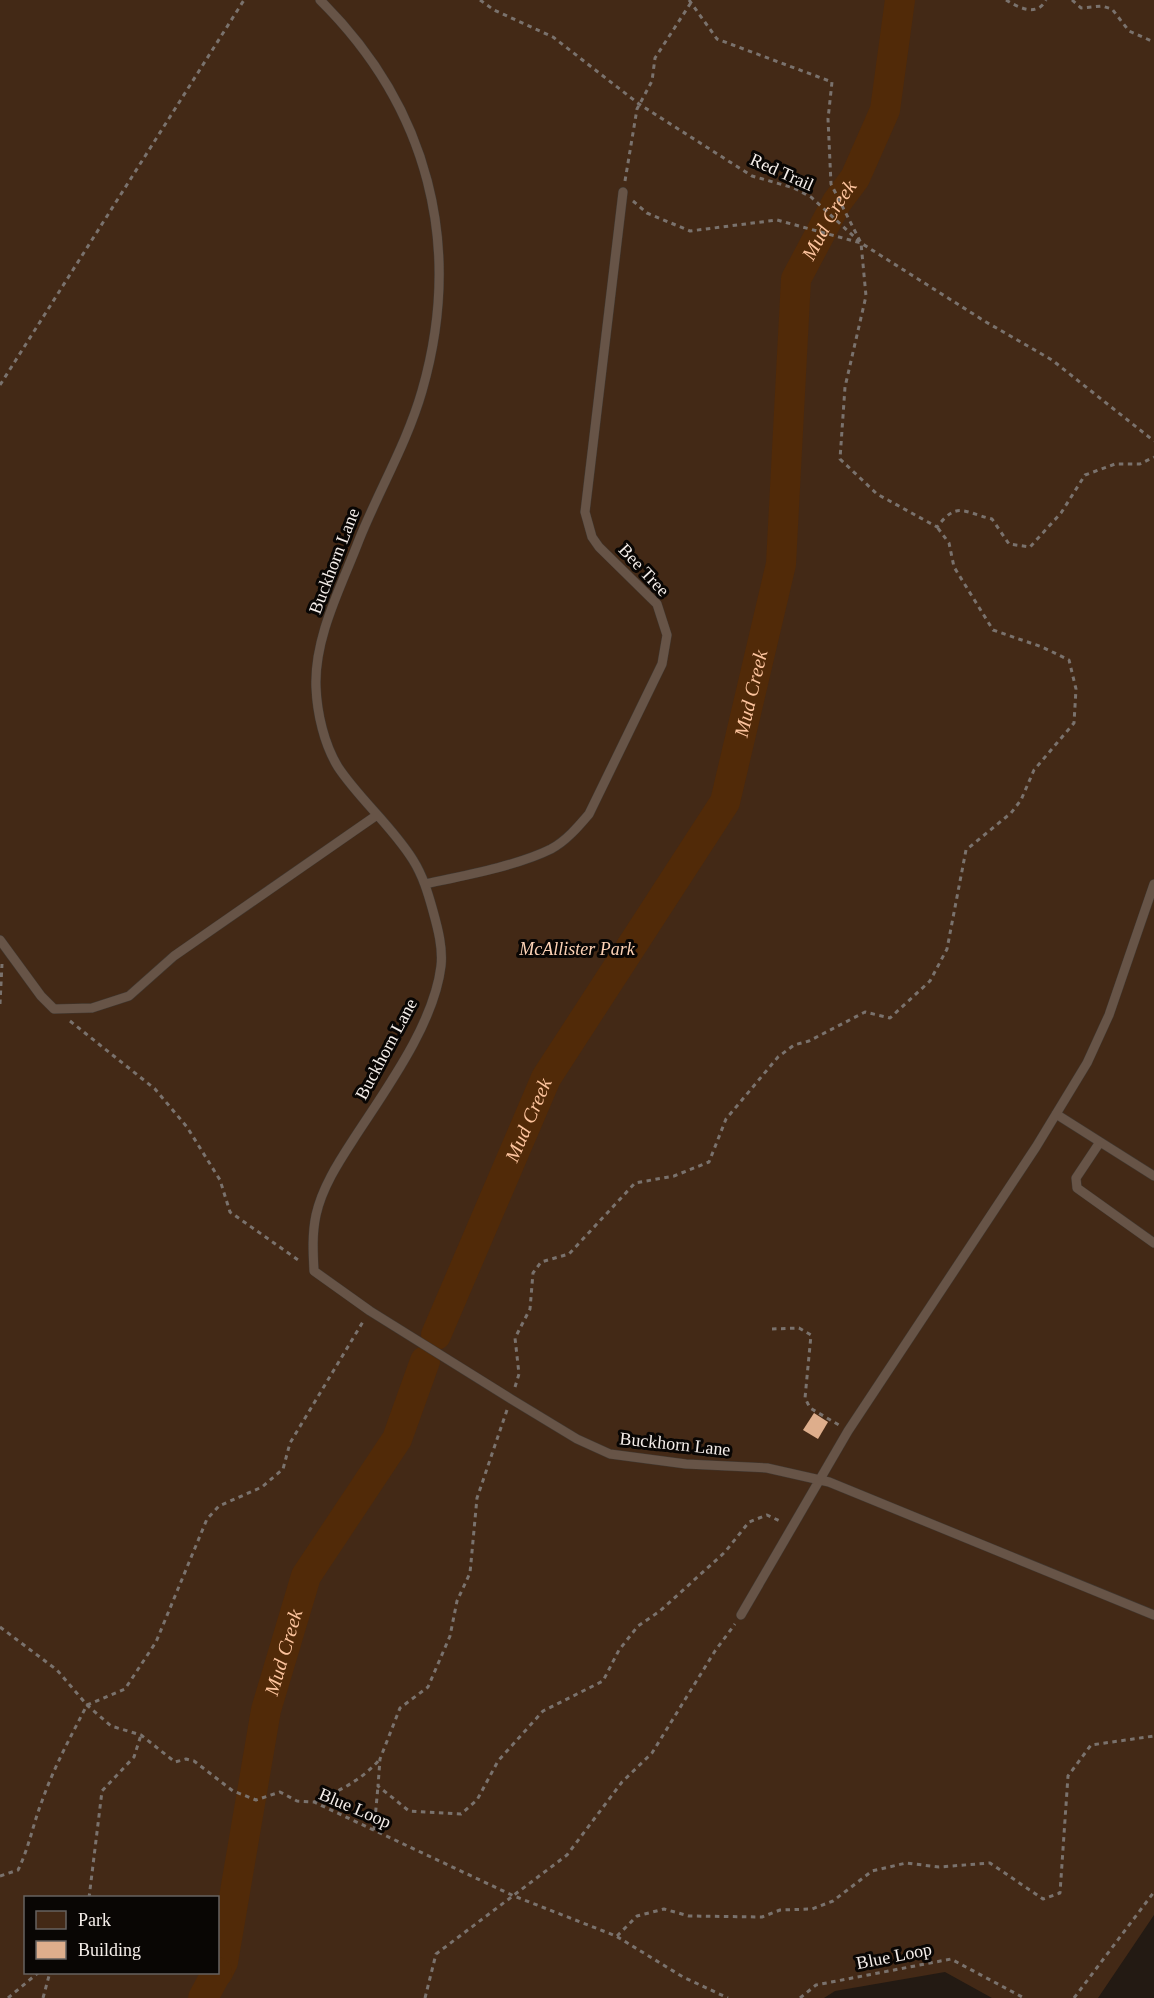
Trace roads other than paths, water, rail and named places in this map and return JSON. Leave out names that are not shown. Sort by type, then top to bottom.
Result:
[{"type":"lane","name":"Buckhorn Lane","points":[[320,0],[347,27],[396,102],[418,148],[429,180],[438,226],[437,316],[422,391],[331,614],[316,669],[320,718],[328,747],[337,765],[411,857],[425,884],[439,931],[441,967],[417,1035],[333,1171],[316,1212],[312,1235],[314,1271],[370,1311],[511,1399],[577,1439],[610,1454],[686,1464],[767,1468],[820,1480],[1154,1614]]},
{"type":"lane","name":"Bee Tree","points":[[425,884],[485,871],[550,849],[579,826],[589,814],[662,664],[667,635],[657,604],[599,547],[592,537],[585,512],[623,192]]},
{"type":"lane","points":[[2,941],[41,996],[54,1009],[92,1008],[129,996],[174,956],[377,815]]},
{"type":"lane","points":[[741,1615],[848,1431],[1056,1114],[1096,1044],[1154,884]]},
{"type":"lane","points":[[1056,1114],[1154,1176]]},
{"type":"lane","points":[[1100,1142],[1076,1178],[1077,1188],[1154,1243]]},
{"type":"waterway","name":"Mud Creek","points":[[436,1335],[546,1078],[725,802],[781,564],[796,279],[837,202],[855,178],[885,110],[900,0]]},
{"type":"waterway","name":"Mud Creek","points":[[219,1970],[223,1962],[266,1710],[306,1576],[397,1439],[425,1361]]},
{"type":"waterway","name":"Mud Creek","points":[[203,1998],[216,1974]]},
{"type":"park label","name":"McAllister Park","points":[[577,949]]}]
